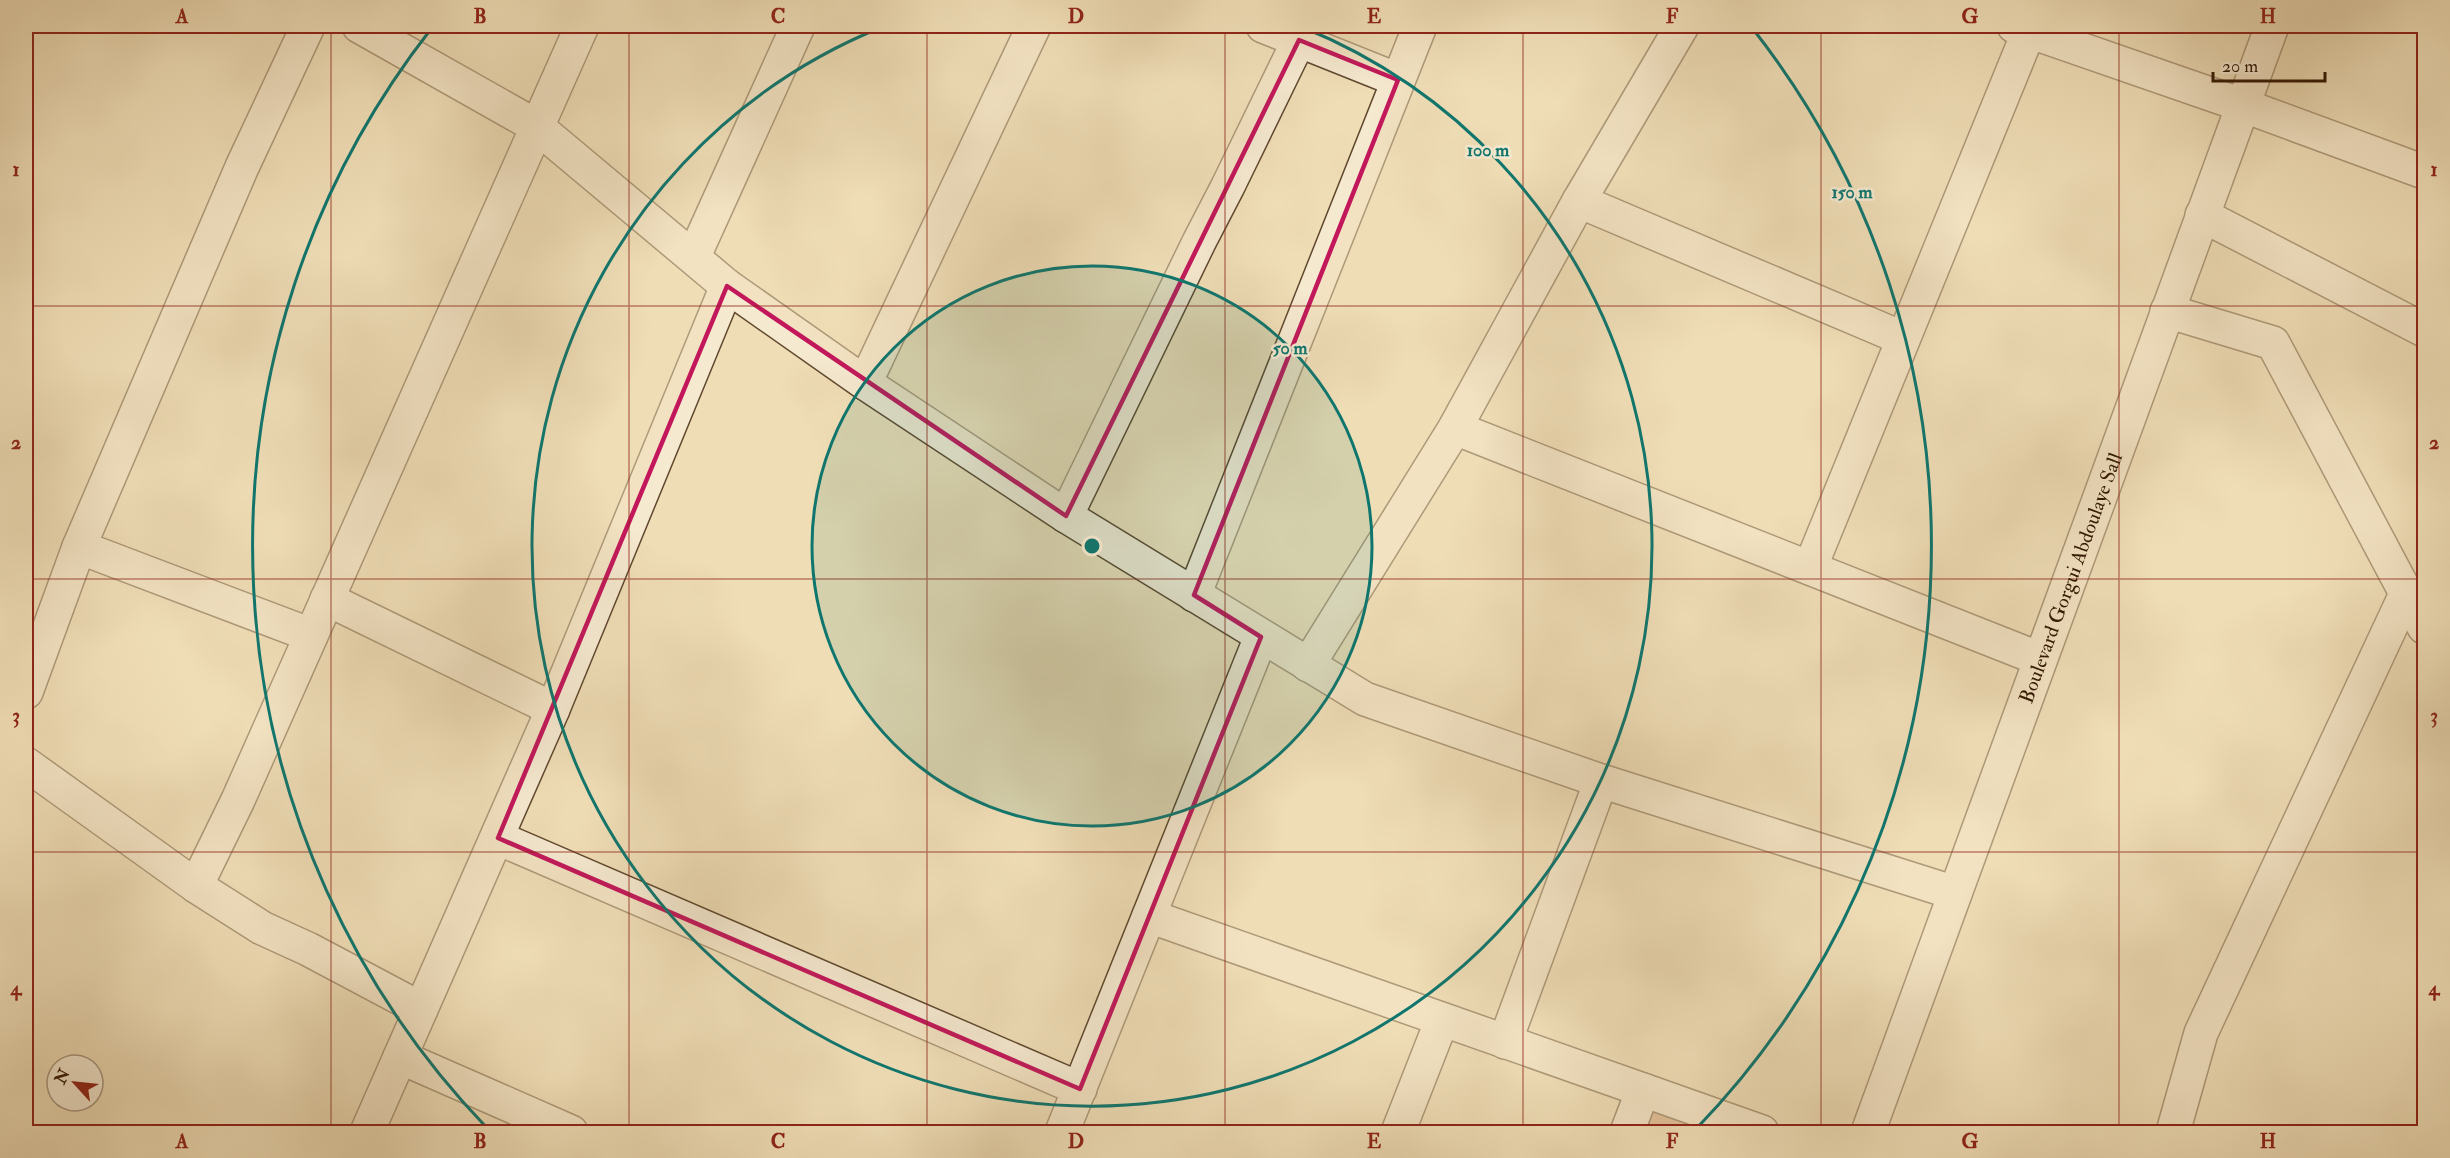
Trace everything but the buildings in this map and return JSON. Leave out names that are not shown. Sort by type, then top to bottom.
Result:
[{"type":"street","points":[[26,692],[79,547],[242,167],[308,26]]},
{"type":"street","points":[[359,26],[536,126],[694,256],[727,286],[865,383],[1066,516],[1365,699],[1601,781],[1955,893]]},
{"type":"street","points":[[196,886],[238,800],[582,26]]},
{"type":"street","points":[[694,256],[798,26]]},
{"type":"street","points":[[865,383],[1034,26]]},
{"type":"street","points":[[1263,26],[1398,80]]},
{"type":"street","points":[[1194,595],[1420,26]]},
{"type":"street","points":[[1308,665],[1455,428],[1579,201],[1682,26]]},
{"type":"street","name":"Boulevard Gorgui Abdoulaye Sall","points":[[1868,1132],[2272,26]]},
{"type":"street","points":[[1810,568],[1902,338],[2021,28],[2242,105],[2424,172]]},
{"type":"street","points":[[1066,516],[1198,242],[1299,40]]},
{"type":"street","points":[[1579,201],[1902,338]]},
{"type":"street","points":[[2202,214],[2424,330]]},
{"type":"street","points":[[367,1132],[553,709],[727,286]]},
{"type":"street","points":[[2167,311],[2273,343],[2424,627]]},
{"type":"street","points":[[1455,428],[2040,659]]},
{"type":"street","points":[[79,547],[311,634]]},
{"type":"street","points":[[2173,1132],[2201,1033],[2406,594]]},
{"type":"street","points":[[327,599],[553,709]]},
{"type":"street","points":[[1062,1132],[1261,637]]},
{"type":"street","points":[[26,764],[196,886],[262,928],[308,949],[421,1009]]},
{"type":"street","points":[[1505,1042],[1601,781]]},
{"type":"street","points":[[498,838],[1080,1089]]},
{"type":"street","points":[[1149,916],[1762,1132]]},
{"type":"street","points":[[1398,1132],[1442,1020]]},
{"type":"street","points":[[400,1057],[571,1132]]},
{"type":"street","points":[[1627,1132],[1643,1090]]},
{"type":"highlighted area","points":[[1299,40],[1398,80],[1194,595],[1261,637],[1080,1089],[498,838],[727,286],[1066,516]]}]
